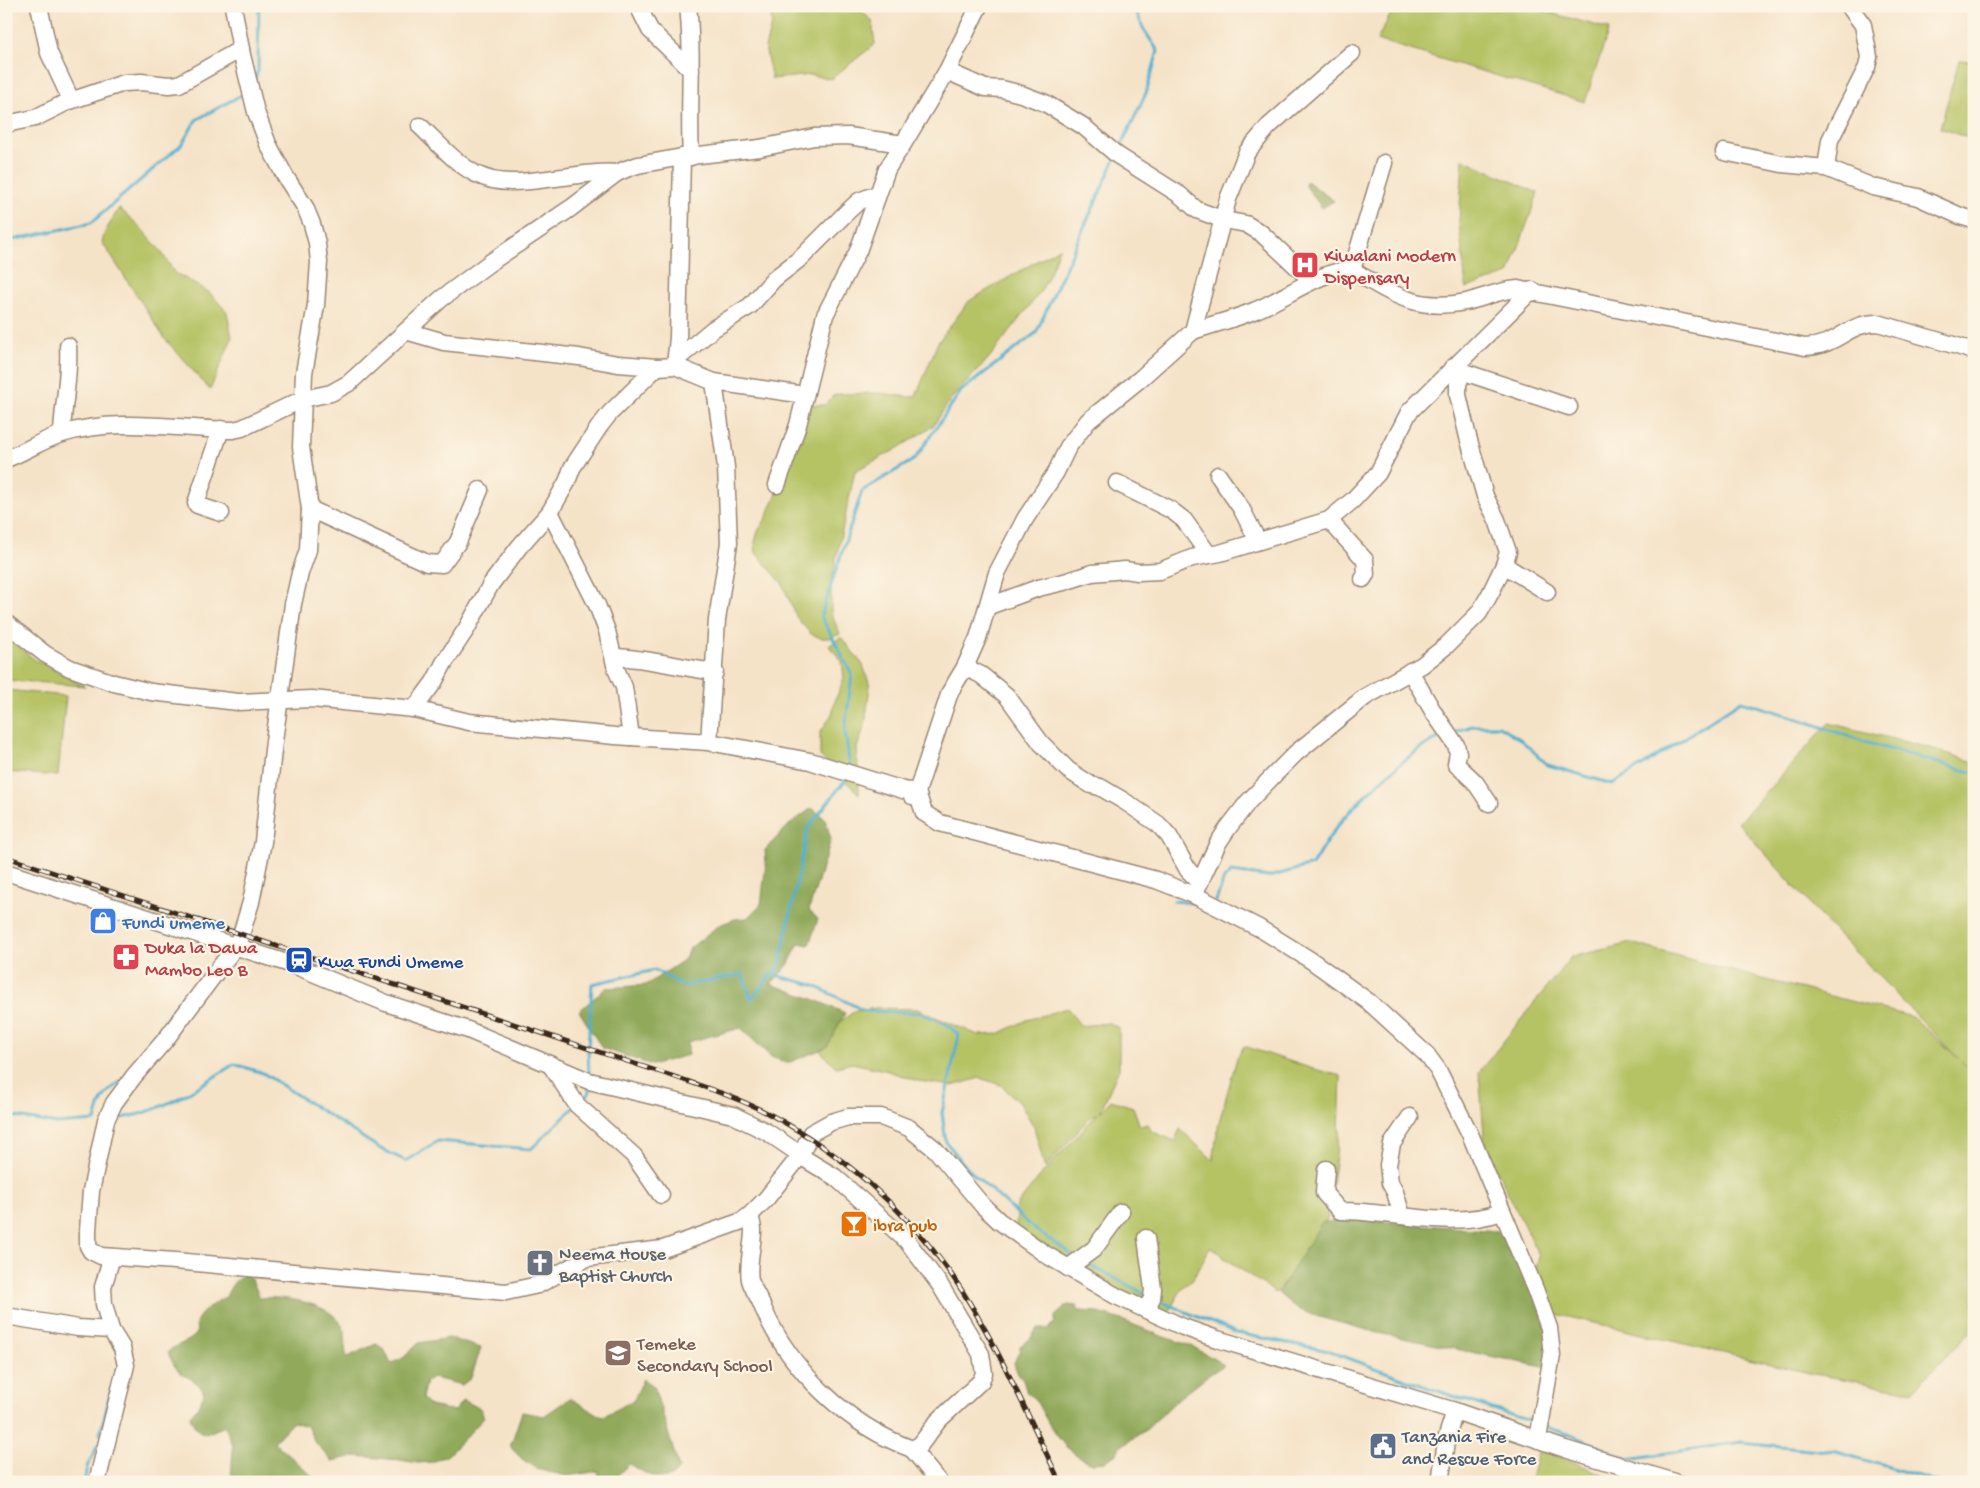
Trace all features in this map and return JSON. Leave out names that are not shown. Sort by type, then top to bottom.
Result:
[{"type":"street","points":[[39,6],[49,53],[70,100]]},
{"type":"street","points":[[234,6],[250,88],[268,144],[305,208],[317,243],[316,305],[304,373],[301,447],[310,508],[308,550],[300,573],[294,604],[263,842],[251,902],[241,935],[235,947],[166,1039],[134,1076],[114,1103],[106,1120],[92,1191],[88,1246],[94,1253],[112,1257],[176,1261],[506,1292],[538,1285],[587,1258],[663,1250],[730,1226],[750,1215],[766,1199],[801,1155],[811,1133],[831,1122],[848,1117],[881,1117],[909,1128],[935,1149],[982,1206],[1045,1254],[1103,1289],[1146,1310],[1217,1339],[1455,1411],[1564,1449],[1675,1482]]},
{"type":"street","points":[[638,6],[650,30],[691,70]]},
{"type":"street","points":[[676,362],[691,70],[688,6]]},
{"type":"street","points":[[777,485],[798,425],[824,315],[858,251],[887,169],[947,71],[978,6]]},
{"type":"street","points":[[1826,168],[1830,140],[1867,67],[1869,57],[1863,25],[1849,6]]},
{"type":"street","points":[[6,124],[35,118],[70,100],[124,83],[140,82],[169,86],[179,84],[242,49]]},
{"type":"street","points":[[1193,332],[1203,288],[1224,220],[1228,199],[1246,152],[1269,126],[1352,53]]},
{"type":"street","points":[[947,71],[985,88],[1002,89],[1021,94],[1045,104],[1083,126],[1117,155],[1180,195],[1197,210],[1224,220],[1246,224],[1261,233],[1312,281]]},
{"type":"street","points":[[420,126],[463,165],[485,178],[531,182],[593,174],[617,174]]},
{"type":"street","points":[[6,459],[43,440],[82,429],[145,425],[221,430],[242,428],[303,399],[331,392],[349,383],[441,299],[488,264],[571,208],[617,174],[638,165],[760,148],[814,138],[848,136],[903,144]]},
{"type":"street","points":[[1724,152],[1782,164],[1826,168],[1873,187],[1918,197],[1960,216],[1974,220]]},
{"type":"street","points":[[1352,270],[1384,163]]},
{"type":"street","points":[[406,331],[444,342],[657,367],[676,362],[713,329],[750,306],[774,279],[802,257],[859,201],[877,194]]},
{"type":"street","points":[[914,794],[950,692],[965,667],[978,638],[989,606],[990,592],[1007,551],[1025,519],[1056,472],[1068,447],[1088,421],[1140,379],[1193,332],[1255,311],[1286,297],[1312,281],[1336,271],[1352,270],[1396,296],[1420,304],[1437,306],[1467,302],[1505,290],[1532,290],[1806,347],[1825,345],[1853,328],[1866,323],[1878,323],[1974,351]]},
{"type":"street","points":[[989,606],[1038,588],[1064,582],[1092,572],[1125,570],[1152,572],[1167,569],[1192,558],[1209,555],[1329,520],[1353,500],[1378,473],[1409,412],[1458,369],[1532,290]]},
{"type":"street","points":[[62,434],[63,411],[69,377],[68,346]]},
{"type":"street","points":[[676,362],[714,382],[805,395]]},
{"type":"street","points":[[414,709],[434,682],[444,663],[462,637],[491,584],[519,547],[550,512],[567,482],[572,468],[599,428],[610,413],[657,367]]},
{"type":"street","points":[[1458,369],[1569,406]]},
{"type":"street","points":[[1197,888],[1228,828],[1248,802],[1274,774],[1296,753],[1365,697],[1422,665],[1446,646],[1476,617],[1504,565],[1508,552],[1485,496],[1468,437],[1458,395],[1458,369]]},
{"type":"street","points":[[709,742],[717,620],[729,543],[726,467],[714,382]]},
{"type":"street","points":[[221,430],[196,504],[221,514]]},
{"type":"street","points":[[1218,476],[1240,508],[1258,541]]},
{"type":"street","points":[[1117,483],[1171,510],[1184,520],[1209,555]]},
{"type":"street","points":[[310,508],[428,563],[439,565],[442,564],[458,542],[480,490]]},
{"type":"street","points":[[550,512],[597,605],[607,631],[615,657],[616,669],[624,687],[631,737]]},
{"type":"street","points":[[1329,520],[1365,560],[1366,574],[1363,579]]},
{"type":"street","points":[[1504,565],[1548,592]]},
{"type":"street","points":[[6,623],[45,654],[70,668],[114,684],[152,692],[203,699],[254,702],[312,699],[414,709],[469,722],[709,742],[810,761],[914,794],[924,813],[940,823],[1156,880],[1197,888],[1312,961],[1369,1002],[1427,1055],[1438,1070],[1470,1134],[1535,1289],[1549,1328],[1552,1355],[1538,1439]]},
{"type":"street","points":[[615,657],[646,660],[692,670],[715,672]]},
{"type":"street","points":[[965,667],[981,675],[1007,696],[1041,743],[1068,770],[1091,785],[1100,787],[1124,801],[1158,824],[1169,836],[1197,888]]},
{"type":"street","points":[[1410,671],[1458,750],[1456,764],[1474,782],[1488,804]]},
{"type":"street","points":[[6,872],[296,966],[386,1003],[468,1030],[596,1083],[733,1115],[767,1132],[835,1177],[907,1241],[940,1285],[981,1354],[984,1373],[981,1381],[938,1421],[920,1444],[912,1449]]},
{"type":"street","points":[[550,1064],[577,1105],[634,1156],[661,1194]]},
{"type":"street","points":[[1402,1216],[1395,1192],[1390,1183],[1388,1165],[1392,1144],[1410,1117]]},
{"type":"street","points":[[1326,1168],[1324,1193],[1340,1211],[1464,1219],[1485,1218],[1502,1212]]},
{"type":"street","points":[[1068,1268],[1094,1249],[1121,1212]]},
{"type":"street","points":[[750,1215],[753,1230],[750,1280],[768,1320],[783,1345],[830,1400],[877,1432],[896,1443],[912,1449],[939,1482]]},
{"type":"street","points":[[1146,1238],[1153,1289],[1152,1298],[1146,1310]]},
{"type":"street","points":[[97,1482],[126,1365],[122,1348],[111,1330],[104,1304],[103,1287],[112,1257]]},
{"type":"street","points":[[6,1316],[78,1328],[111,1330]]},
{"type":"street","points":[[1440,1482],[1445,1446],[1455,1411]]},
{"type":"green space","points":[[770,6],[856,6],[872,21],[875,44],[831,79],[811,75],[772,79],[765,47],[772,24]]},
{"type":"green space","points":[[1395,6],[1525,6],[1609,29],[1585,102],[1377,40]]},
{"type":"green space","points":[[1959,60],[1974,61],[1974,140],[1940,128]]},
{"type":"green space","points":[[1463,159],[1538,193],[1509,274],[1466,288],[1459,222]]},
{"type":"green space","points":[[1307,181],[1334,201],[1322,208],[1305,185]]},
{"type":"green space","points":[[119,208],[139,226],[160,250],[174,272],[210,293],[227,312],[232,338],[210,390],[165,339],[102,242],[105,232]]},
{"type":"green space","points":[[1059,248],[1041,291],[989,358],[951,399],[933,426],[895,450],[855,471],[831,582],[831,613],[840,634],[829,638],[821,638],[811,634],[797,618],[782,583],[756,553],[755,542],[758,531],[767,517],[781,483],[810,405],[825,405],[833,396],[839,394],[880,393],[909,397],[916,396],[938,342],[969,301]]},
{"type":"green space","points":[[6,637],[34,659],[85,686],[6,680]]},
{"type":"green space","points":[[841,637],[863,665],[870,686],[865,725],[857,748],[859,794],[820,756],[820,733],[832,714],[844,678],[842,661],[829,646]]},
{"type":"green space","points":[[6,690],[66,696],[58,776],[6,772]]},
{"type":"green space","points":[[1829,723],[1934,749],[1974,762],[1974,1071],[1961,1062],[1974,1073],[1974,1328],[1912,1391],[1813,1374],[1526,1307],[1539,1256],[1485,1146],[1479,1072],[1571,957],[1631,943],[1747,975],[1913,1017],[1959,1059],[1822,918],[1738,823]]},
{"type":"green space","points":[[812,808],[825,819],[831,839],[809,910],[818,919],[809,945],[799,943],[788,965],[771,984],[845,1013],[827,1047],[788,1063],[771,1057],[741,1028],[688,1042],[688,1055],[652,1065],[602,1048],[579,1011],[606,988],[646,985],[684,960],[689,949],[719,925],[735,919],[747,918],[761,904],[766,863],[765,850],[790,824]]},
{"type":"green space","points":[[876,1008],[917,1009],[978,1035],[998,1034],[1027,1020],[1067,1008],[1081,1026],[1109,1023],[1119,1028],[1119,1069],[1100,1112],[1111,1100],[1133,1107],[1140,1126],[1148,1124],[1151,1131],[1175,1141],[1180,1129],[1213,1160],[1219,1122],[1237,1058],[1244,1046],[1310,1068],[1341,1076],[1339,1134],[1327,1219],[1311,1247],[1276,1293],[1224,1258],[1219,1251],[1210,1248],[1192,1280],[1183,1287],[1168,1313],[1135,1299],[1016,1229],[1017,1205],[1040,1176],[1098,1113],[1089,1118],[1045,1168],[1034,1127],[1020,1103],[1001,1085],[980,1078],[952,1086],[918,1081],[885,1070],[852,1063],[836,1067],[816,1047],[824,1033],[855,1011]]},
{"type":"green space","points":[[1363,1220],[1498,1231],[1525,1257],[1555,1358],[1543,1367],[1378,1333],[1297,1309],[1278,1293],[1322,1222]]},
{"type":"green space","points":[[247,1274],[252,1280],[260,1298],[295,1300],[320,1307],[331,1313],[344,1330],[347,1357],[376,1344],[384,1349],[391,1364],[403,1358],[419,1343],[449,1338],[481,1348],[471,1378],[462,1385],[434,1378],[426,1381],[422,1398],[430,1406],[454,1411],[463,1400],[481,1409],[484,1418],[448,1455],[432,1462],[417,1463],[355,1456],[332,1461],[315,1442],[307,1426],[293,1422],[274,1442],[306,1470],[316,1482],[231,1482],[233,1446],[225,1426],[206,1434],[196,1428],[190,1416],[197,1408],[204,1394],[196,1382],[179,1371],[172,1362],[168,1352],[194,1336],[197,1333],[196,1324],[199,1316],[213,1304],[226,1297],[234,1283],[240,1277]]},
{"type":"green space","points":[[1068,1305],[1076,1306],[1079,1311],[1095,1312],[1122,1320],[1192,1346],[1224,1365],[1180,1397],[1147,1429],[1120,1447],[1116,1454],[1105,1462],[1093,1463],[1082,1459],[1065,1446],[1050,1426],[1035,1399],[1027,1393],[1014,1363],[1020,1346],[1029,1340],[1037,1329],[1049,1329],[1055,1322],[1055,1316]]},
{"type":"green space","points":[[643,1379],[654,1387],[679,1468],[670,1477],[664,1478],[650,1475],[629,1464],[611,1482],[598,1482],[599,1471],[567,1476],[540,1470],[523,1460],[510,1447],[522,1412],[544,1416],[570,1398],[602,1417],[634,1400]]},
{"type":"green space","points":[[1538,1452],[1550,1452],[1621,1482],[1530,1482]]},
{"type":"waterway","points":[[254,80],[258,71],[259,6]]},
{"type":"waterway","points":[[1119,151],[1146,93],[1158,51],[1144,30],[1134,6]]},
{"type":"waterway","points":[[6,244],[12,240],[91,223],[182,144],[196,120],[245,93]]},
{"type":"waterway","points":[[850,767],[845,731],[852,674],[821,616],[862,491],[915,459],[961,391],[1036,333],[1115,159]]},
{"type":"waterway","points":[[1455,732],[1472,726],[1499,726],[1520,739],[1548,765],[1612,784],[1741,701],[1868,743],[1974,773]]},
{"type":"waterway","points":[[1216,901],[1224,879],[1231,872],[1269,877],[1312,865],[1336,828],[1374,787],[1419,750],[1432,741],[1444,736]]},
{"type":"waterway","points":[[589,1076],[588,1049],[592,984],[655,970],[683,986],[743,974],[751,999],[779,968],[808,828],[847,778]]},
{"type":"waterway","points":[[1174,901],[1194,903]]},
{"type":"waterway","points":[[771,974],[813,985],[865,1011],[921,1013],[946,1024],[959,1035],[942,1113],[946,1142],[968,1169],[1034,1229],[1074,1256]]},
{"type":"waterway","points":[[140,1057],[177,1003],[191,990]]},
{"type":"waterway","points":[[112,1119],[145,1113],[160,1107],[191,1091],[234,1064],[263,1073],[379,1148],[406,1161],[438,1141],[531,1149],[573,1108]]},
{"type":"waterway","points":[[6,1115],[57,1124],[95,1121],[104,1097],[123,1080]]},
{"type":"waterway","points":[[580,1102],[589,1093],[589,1087]]},
{"type":"waterway","points":[[1084,1262],[1147,1295]]},
{"type":"waterway","points":[[1157,1300],[1237,1333],[1329,1351],[1432,1389],[1535,1423]]},
{"type":"waterway","points":[[100,1434],[114,1378]]},
{"type":"waterway","points":[[1546,1427],[1574,1436],[1628,1459],[1742,1442],[1837,1452],[1940,1482]]},
{"type":"waterway","points":[[84,1482],[87,1467],[98,1445]]},
{"type":"railway","points":[[6,857],[695,1084],[746,1103],[797,1130],[847,1165],[893,1205],[933,1250],[951,1274],[996,1349],[1060,1482]]},
{"type":"place","name":"Kiwalani Modern Dispensary","points":[[1305,265]]},
{"type":"place","name":"Fundi umeme","points":[[103,921]]},
{"type":"place","name":"Duka la Dawa Mambo Leo B","points":[[126,957]]},
{"type":"place","name":"Kwa Fundi Umeme","points":[[299,960]]},
{"type":"place","name":"ibra pub","points":[[854,1224]]},
{"type":"place","name":"Neema House Baptist Church","points":[[540,1263]]},
{"type":"place","name":"Temeke Secondary School","points":[[618,1353]]},
{"type":"place","name":"Tanzania Fire and Rescue Force","points":[[1383,1446]]}]
